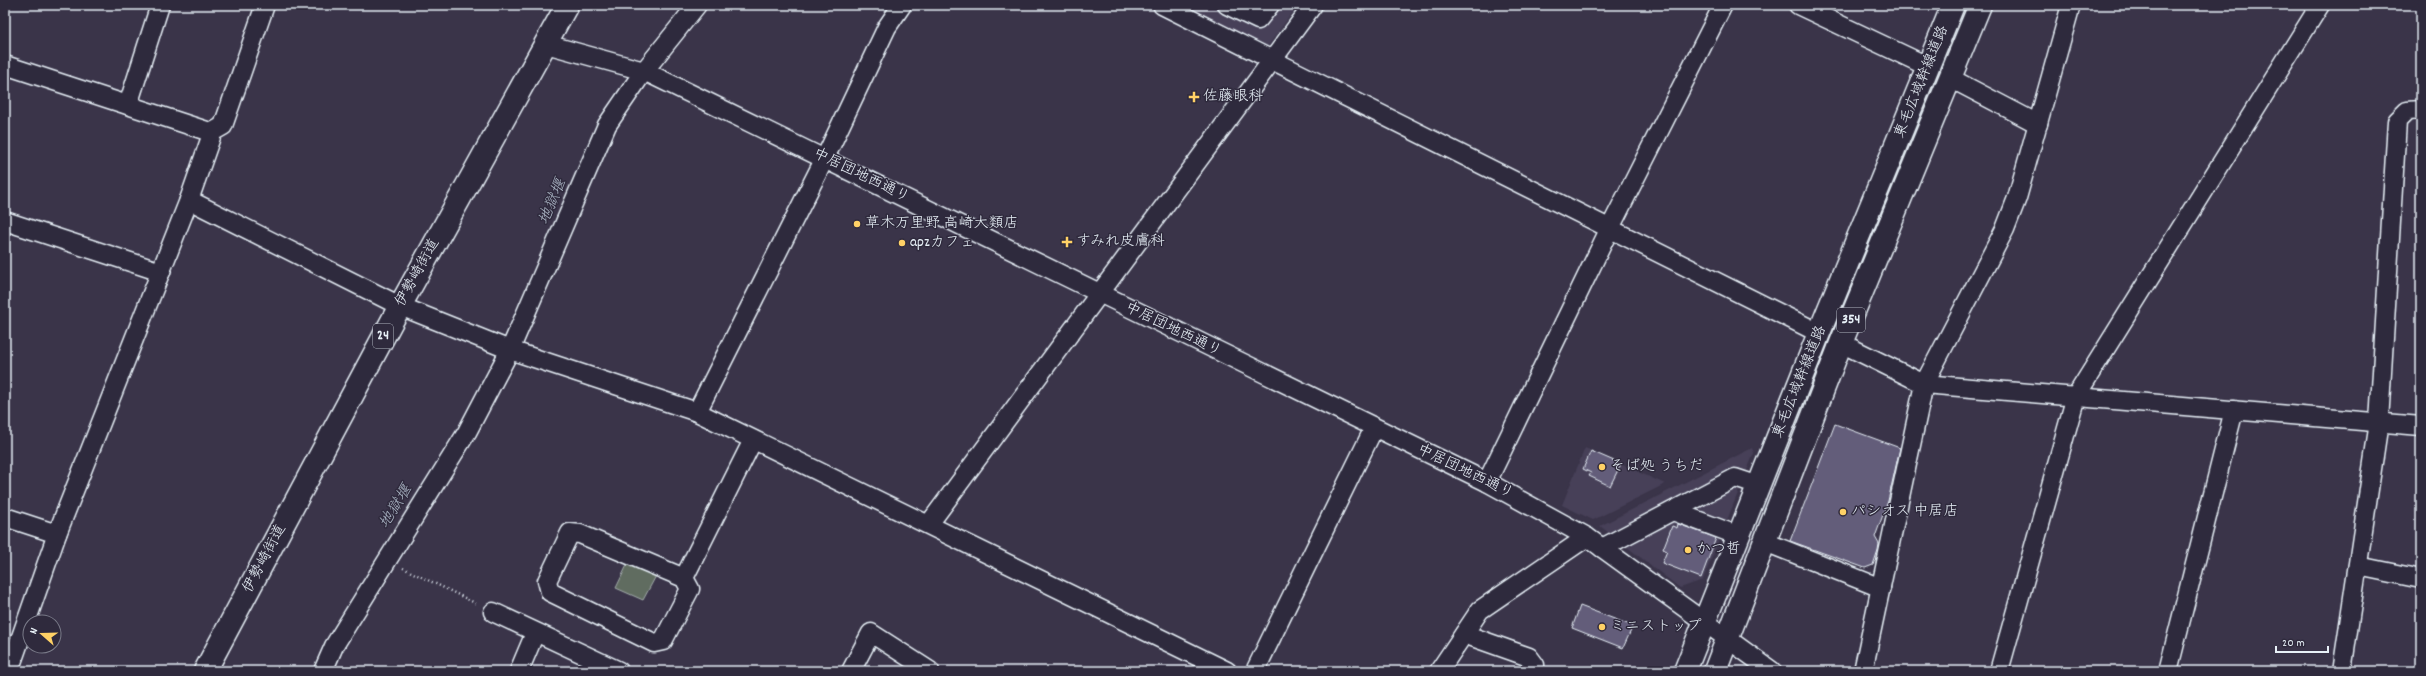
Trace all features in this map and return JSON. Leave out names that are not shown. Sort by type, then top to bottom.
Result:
[{"type":"main road","name":"伊勢崎街道","points":[[205,671],[400,306],[567,5]]},
{"type":"main road","name":"東毛広域幹線道路","points":[[1685,671],[1740,536],[1819,333],[1929,67],[1953,5]]},
{"type":"main road","name":"東毛広域幹線道路","points":[[1715,671],[1841,343],[1980,5]]},
{"type":"street","points":[[128,105],[160,5]]},
{"type":"street","points":[[209,134],[223,126],[265,5]]},
{"type":"street","points":[[323,671],[334,646],[467,432],[510,350],[607,125],[644,71],[697,5]]},
{"type":"street","points":[[697,412],[825,158],[887,27],[902,5]]},
{"type":"street","points":[[1162,5],[1273,59],[1609,230],[1819,333]]},
{"type":"street","points":[[1230,6],[1258,20],[1270,5]]},
{"type":"street","points":[[929,524],[1313,5]]},
{"type":"street","points":[[1488,482],[1609,230],[1723,5]]},
{"type":"street","points":[[1798,5],[1929,67]]},
{"type":"street","points":[[1863,671],[1924,384],[2005,229],[2017,198],[2071,5]]},
{"type":"street","points":[[1999,671],[2076,396],[2320,5]]},
{"type":"street","name":"中居団地西通り","points":[[546,44],[644,71],[825,158],[1374,428],[1488,482],[1587,537],[1772,671]]},
{"type":"street","points":[[5,65],[207,131],[211,137],[189,200],[57,534],[9,671]]},
{"type":"street","points":[[1950,78],[2038,124]]},
{"type":"street","points":[[2342,671],[2380,422],[2397,121],[2407,110],[2421,110]]},
{"type":"street","points":[[189,200],[400,306],[510,350],[697,412],[929,524],[1227,671]]},
{"type":"street","points":[[5,221],[161,272]]},
{"type":"street","points":[[1841,343],[1924,384],[2421,426]]},
{"type":"street","points":[[2168,671],[2234,410]]},
{"type":"street","points":[[1255,671],[1374,428]]},
{"type":"street","points":[[684,578],[753,440]]},
{"type":"street","points":[[1602,548],[1735,478],[1759,486]]},
{"type":"street","points":[[1673,511],[1740,536]]},
{"type":"street","points":[[5,516],[57,534]]},
{"type":"street","points":[[570,533],[580,534],[684,578],[690,588],[662,641],[654,643],[550,592],[547,581],[570,533]]},
{"type":"street","points":[[1439,671],[1480,610],[1587,537]]},
{"type":"street","points":[[1765,542],[1881,588]]},
{"type":"street","points":[[2358,566],[2421,579]]},
{"type":"street","points":[[493,612],[535,633],[619,671]]},
{"type":"street","points":[[519,671],[535,633]]},
{"type":"street","points":[[851,671],[871,633],[930,671]]},
{"type":"street","points":[[1464,634],[1529,657],[1535,665],[1533,671]]},
{"type":"path","points":[[388,560],[493,612]]},
{"type":"shaded area","points":[[1182,5],[1298,5],[1267,47]]},
{"type":"shaded area","points":[[1585,448],[1665,484],[1593,520],[1562,505]]},
{"type":"shaded area","points":[[1752,448],[1754,453],[1703,580],[1680,588],[1600,526]]},
{"type":"green space","points":[[629,561],[657,574],[643,600],[616,588]]},
{"type":"building","name":"パシオス 中居店","points":[[1835,424],[1900,448],[1888,501],[1875,537],[1879,544],[1878,550],[1873,565],[1865,568],[1790,541]]},
{"type":"building","name":"そば処 うちだ","points":[[1591,451],[1621,464],[1610,486],[1589,476],[1591,473],[1583,469]]},
{"type":"building","name":"かつ哲","points":[[1678,524],[1716,538],[1701,578],[1662,563],[1667,551],[1663,549],[1672,526],[1677,528]]},
{"type":"building","name":"ミニストップ","points":[[1580,606],[1633,626],[1623,648],[1572,628]]},
{"type":"place","name":"佐藤眼科","points":[[1194,97]]},
{"type":"place","name":"草木万里野 高崎大類店","points":[[857,224]]},
{"type":"place","name":"すみれ皮膚科","points":[[1067,242]]},
{"type":"place","name":"apzカフェ","points":[[902,243]]},
{"type":"place","name":"そば処 うちだ","points":[[1602,467]]},
{"type":"place","name":"パシオス 中居店","points":[[1843,512]]},
{"type":"place","name":"かつ哲","points":[[1688,550]]},
{"type":"place","name":"ミニストップ","points":[[1602,627]]},
{"type":"water label","name":"地獄堰","points":[[553,202]]},
{"type":"water label","name":"地獄堰","points":[[396,507]]}]
